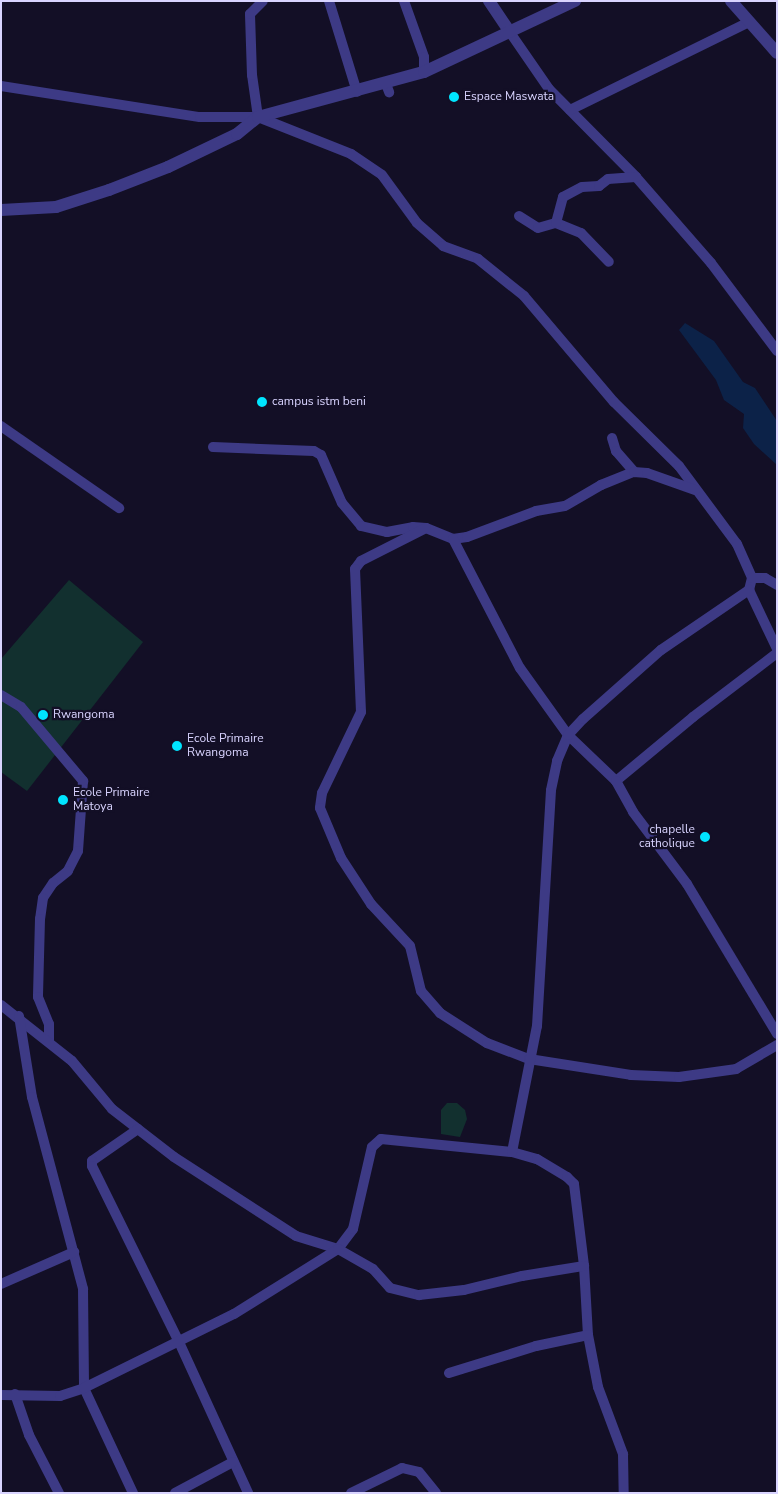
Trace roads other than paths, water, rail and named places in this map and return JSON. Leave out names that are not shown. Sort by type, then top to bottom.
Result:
[{"type":"street","points":[[258,117],[252,75],[250,14],[263,1]]},
{"type":"street","points":[[329,1],[356,92]]},
{"type":"street","points":[[404,1],[424,57],[424,72]]},
{"type":"street","points":[[489,1],[549,89],[636,177],[711,263],[777,350]]},
{"type":"street","points":[[1,86],[200,118],[258,117],[356,92],[387,88],[575,1]]},
{"type":"street","points":[[731,1],[777,53]]},
{"type":"street","points":[[570,110],[749,22]]},
{"type":"street","points":[[1,210],[56,207],[109,190],[237,134],[258,117]]},
{"type":"street","points":[[258,117],[351,154],[382,176],[417,223],[443,246],[478,259],[501,275],[524,296],[638,428],[679,466],[737,544],[752,578],[749,590],[777,648]]},
{"type":"street","points":[[556,223],[564,196],[582,187],[599,186],[608,179],[636,177]]},
{"type":"street","points":[[519,216],[538,228],[556,223],[581,233],[610,262]]},
{"type":"street","points":[[1,426],[118,508]]},
{"type":"street","points":[[612,438],[616,451],[634,472]]},
{"type":"street","points":[[213,447],[314,451],[321,455],[342,503],[361,526],[387,532],[413,527],[426,528],[453,539],[467,537],[536,511],[565,506],[600,485],[634,472],[647,473],[695,490]]},
{"type":"street","points":[[426,528],[361,561],[355,569],[362,712],[322,793],[320,808],[341,858],[371,904],[410,946],[421,991],[440,1013],[487,1043],[529,1060],[631,1075],[679,1077],[736,1069],[777,1046]]},
{"type":"street","points":[[453,539],[520,668],[568,736],[616,781],[632,812],[687,884],[777,1034]]},
{"type":"street","points":[[752,578],[765,578],[777,586]]},
{"type":"street","points":[[512,1152],[541,986],[551,790],[557,761],[568,736],[661,650],[749,590]]},
{"type":"street","points":[[616,781],[777,653]]},
{"type":"street","points":[[1,695],[21,707],[83,781],[78,851],[68,871],[53,883],[43,898],[41,912],[38,997],[49,1024],[49,1042]]},
{"type":"street","points":[[1,1005],[19,1016],[72,1062],[112,1108],[174,1157],[296,1236],[338,1249],[373,1269],[390,1288],[419,1295],[464,1290],[522,1276],[584,1266]]},
{"type":"street","points":[[19,1016],[32,1097],[83,1289],[84,1388],[133,1493]]},
{"type":"street","points":[[138,1129],[92,1161],[92,1166],[179,1342],[248,1493]]},
{"type":"street","points":[[1,1396],[15,1394],[60,1396],[84,1388],[234,1314],[338,1249],[353,1229],[372,1147],[381,1139],[512,1152],[538,1159],[574,1184],[584,1266],[588,1335],[598,1387],[623,1454],[624,1493]]},
{"type":"street","points":[[1,1284],[74,1252]]},
{"type":"street","points":[[449,1373],[536,1346],[588,1335]]},
{"type":"street","points":[[15,1394],[29,1435],[59,1493]]},
{"type":"street","points":[[175,1493],[233,1462]]},
{"type":"street","points":[[351,1493],[402,1468],[419,1472],[436,1493]]},
{"type":"water","points":[[685,323],[714,341],[743,382],[755,388],[777,421],[777,465],[754,444],[743,428],[744,414],[724,400],[716,380],[679,330]]},
{"type":"place","name":"Espace Maswata","points":[[454,97]]},
{"type":"place","name":"campus istm beni","points":[[262,402]]},
{"type":"place","name":"Rwangoma","points":[[43,715]]},
{"type":"place","name":"Ecole Primaire Rwangoma","points":[[177,746]]},
{"type":"place","name":"Ecole Primaire Matoya","points":[[63,800]]},
{"type":"place","name":"chapelle catholique","points":[[705,837]]}]
